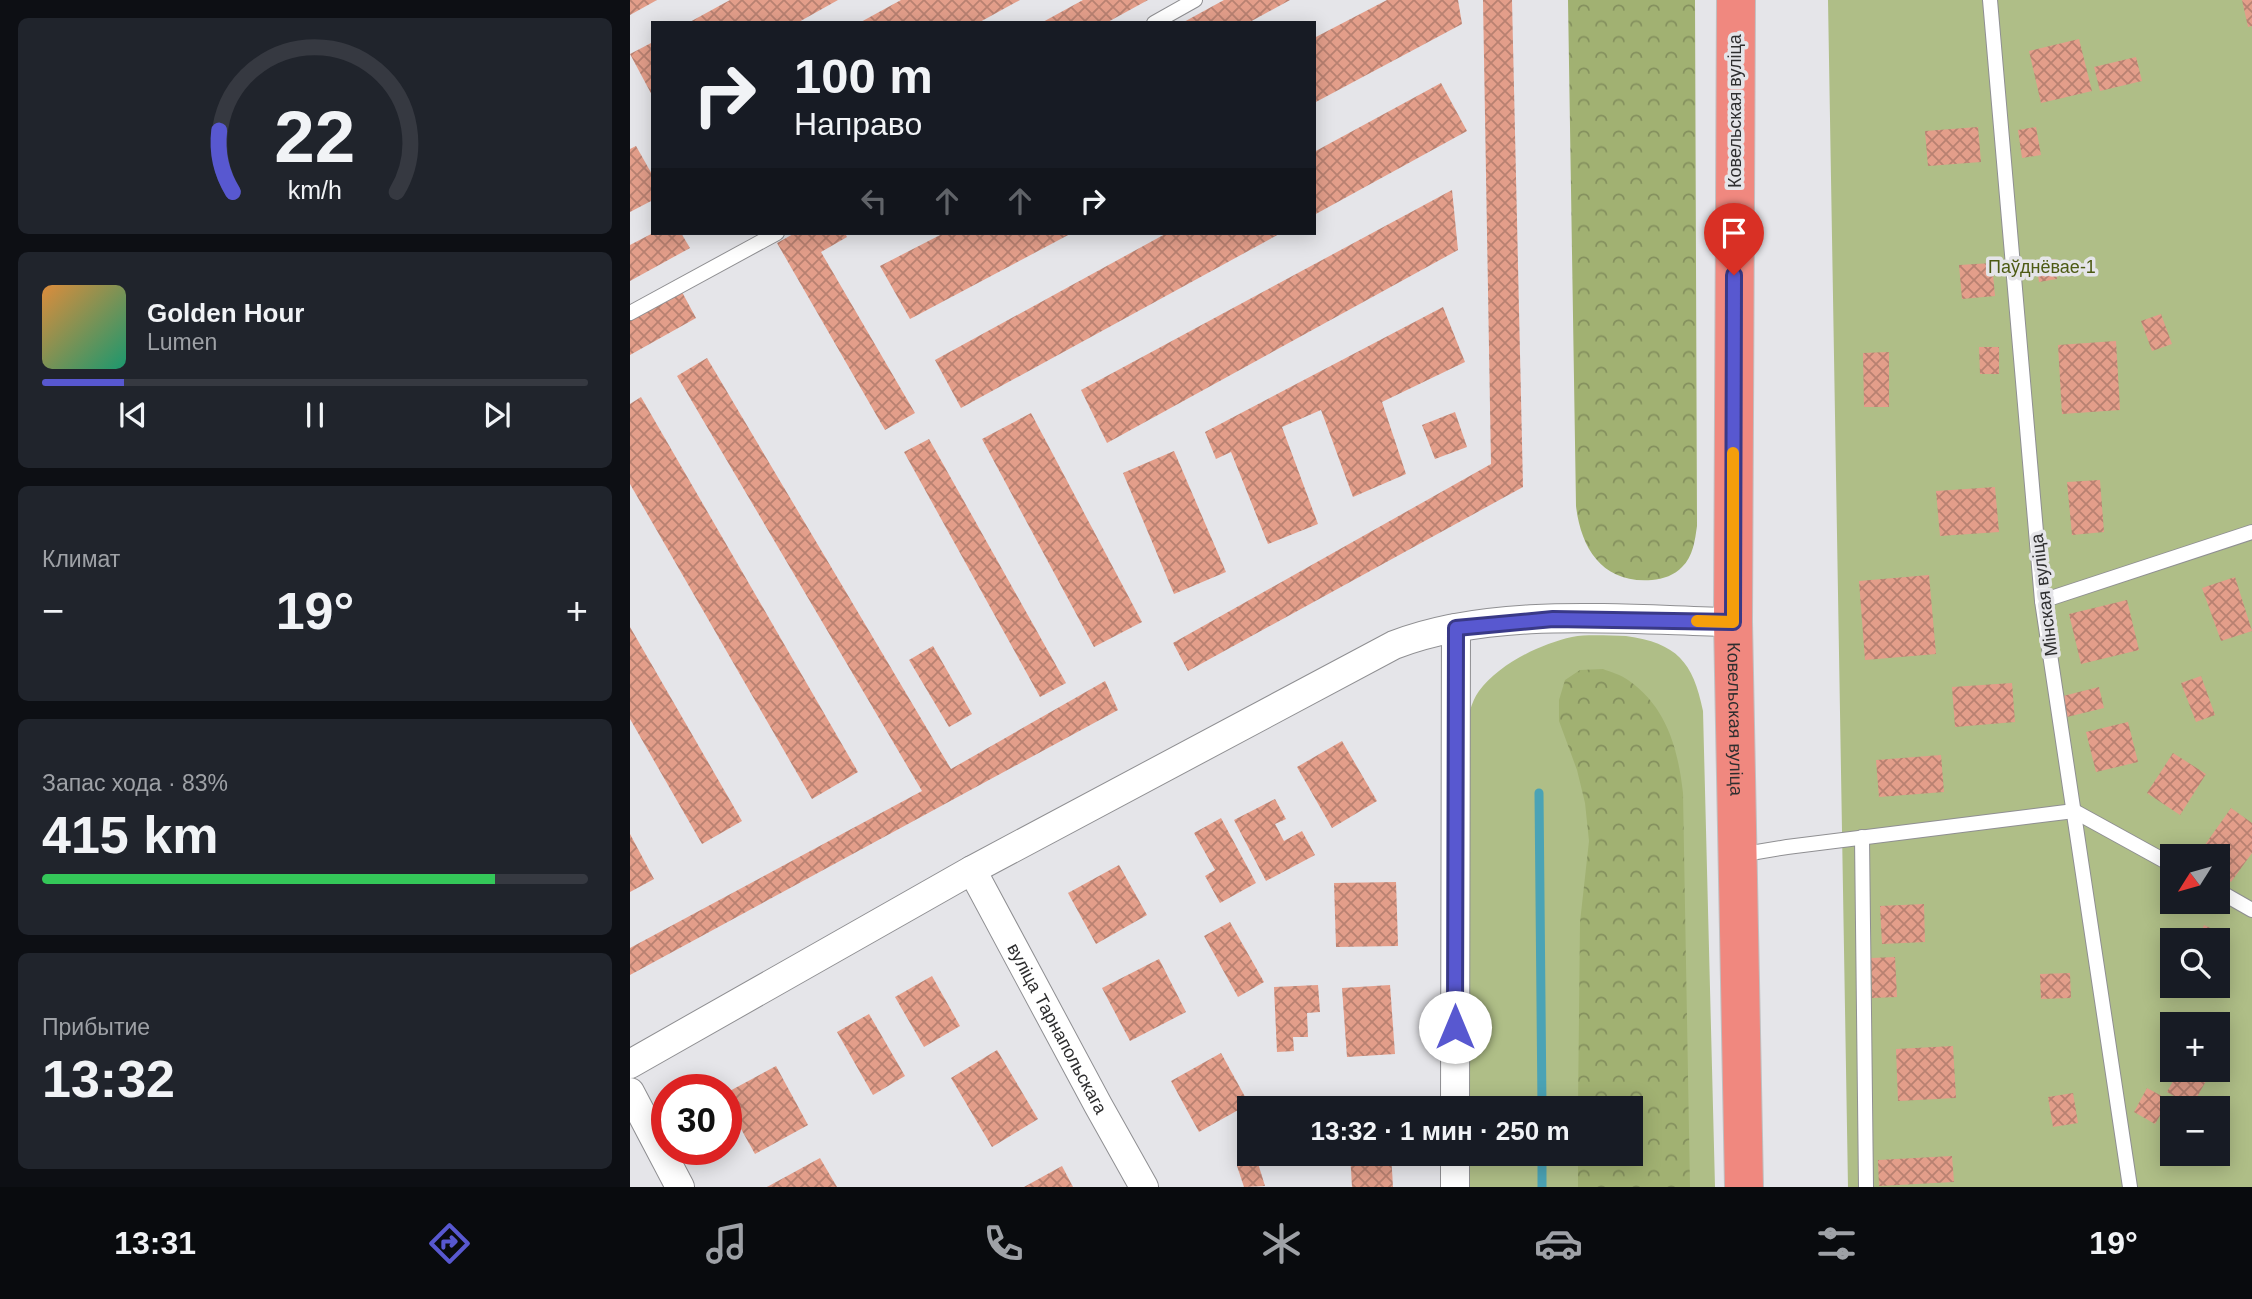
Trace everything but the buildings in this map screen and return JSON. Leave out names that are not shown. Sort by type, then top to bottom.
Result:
[{"type":"highway","name":"Ковельская вуліца","points":[[1735,0],[1733,622],[1744,1187]]},
{"type":"street","points":[[630,1064],[972,870],[1370,657],[1413,638],[1456,628],[1553,619],[1733,622]]},
{"type":"street","points":[[1455,1096],[1456,628]]},
{"type":"street","name":"вуліца Тарнапольскага","points":[[972,870],[1144,1187]]},
{"type":"street","points":[[630,1093],[680,1187]]},
{"type":"street","points":[[1455,1166],[1455,1187]]},
{"type":"lane","points":[[1158,21],[1195,0]]},
{"type":"lane","name":"Мінская вуліца","points":[[1990,0],[2042,601],[2130,1187]]},
{"type":"lane","points":[[630,313],[774,235]]},
{"type":"lane","points":[[2042,601],[2252,531]]},
{"type":"lane","points":[[1739,856],[1787,846],[2074,811],[2160,858]]},
{"type":"lane","points":[[1862,837],[1866,1187]]},
{"type":"lane","points":[[2230,897],[2252,910]]},
{"type":"green space","points":[[1568,0],[1695,0],[1697,526],[1693,548],[1686,563],[1664,578],[1635,580],[1608,570],[1589,549],[1576,506]]},
{"type":"green space","name":"Паўднёвае-1","points":[[1828,0],[2252,0],[2252,1187],[1848,1187]]},
{"type":"green space","points":[[1592,635],[1644,639],[1670,650],[1688,668],[1703,711],[1715,1187],[1465,1187],[1465,1166],[1643,1166],[1643,1096],[1464,1096],[1464,731],[1476,695],[1497,672],[1534,650],[1572,637]]},
{"type":"green space","points":[[1603,669],[1628,680],[1641,691],[1661,716],[1678,761],[1683,793],[1690,1187],[1578,1187],[1578,1166],[1643,1166],[1643,1096],[1578,1096],[1580,922],[1589,841],[1585,803],[1577,770],[1559,721],[1559,700],[1565,680],[1580,670]]},
{"type":"waterway","points":[[1539,793],[1542,1096]]},
{"type":"waterway","points":[[1542,1166],[1542,1187]]},
{"type":"slow traffic","points":[[1697,621],[1733,622],[1733,453]]},
{"type":"route","points":[[1455,1027],[1456,628],[1553,619],[1733,622],[1734,275]]}]
